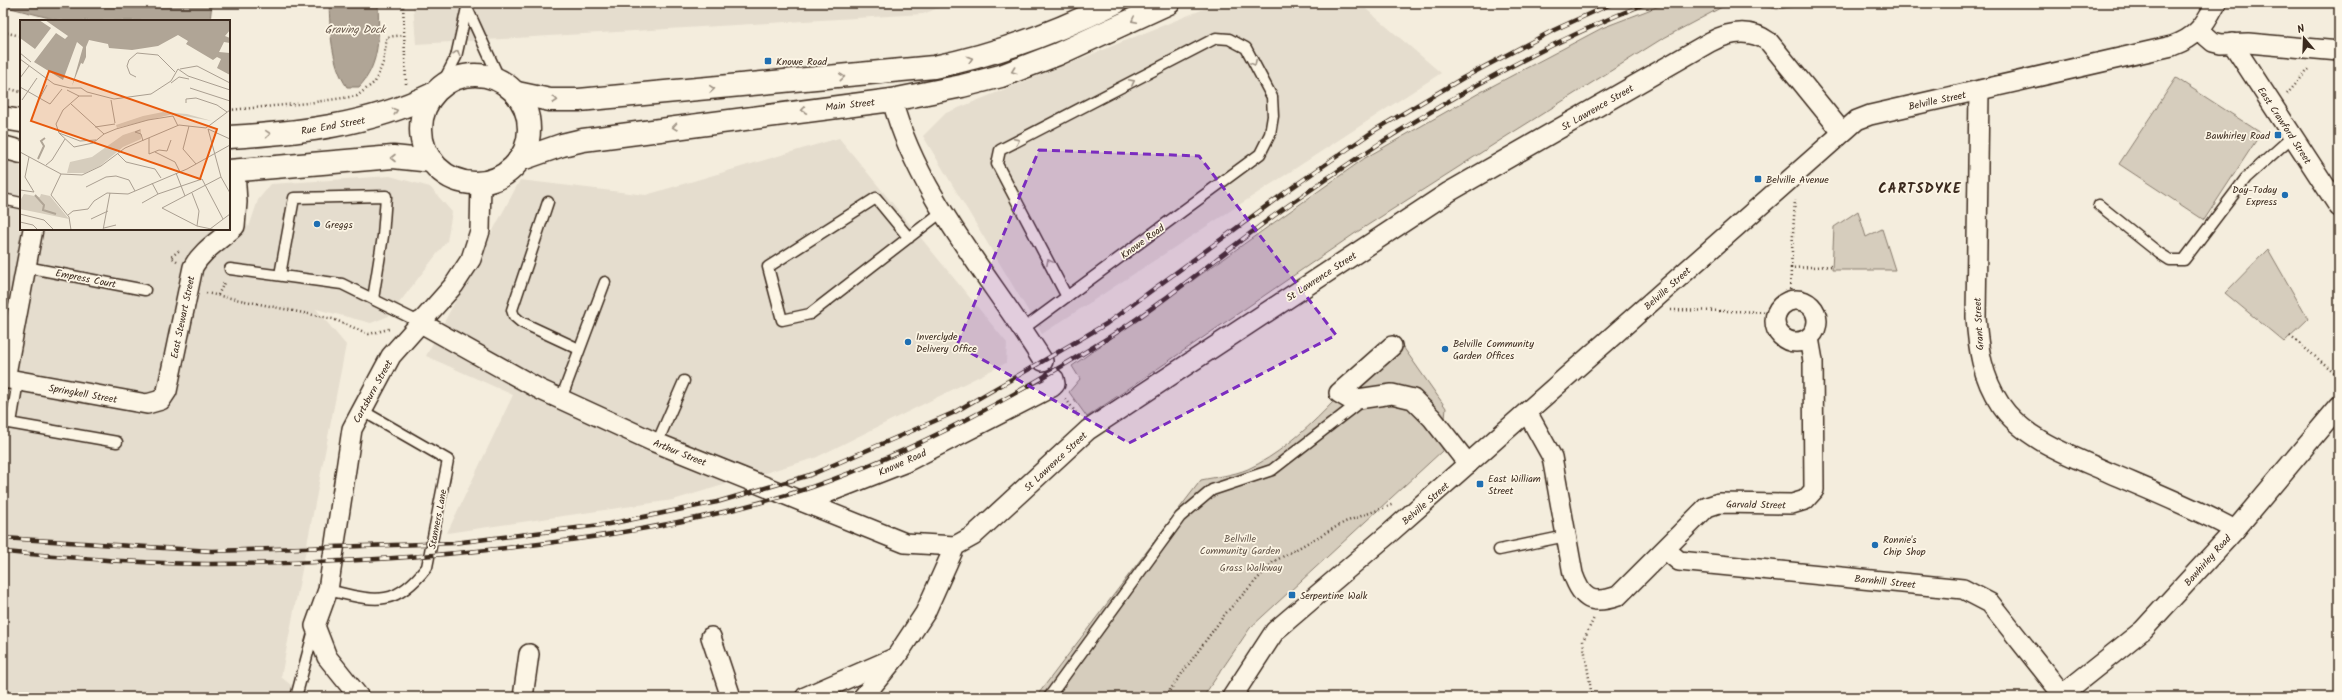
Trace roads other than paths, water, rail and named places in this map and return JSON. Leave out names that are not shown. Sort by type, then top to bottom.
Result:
[{"type":"highway","points":[[508,87],[550,100],[579,100],[934,67],[966,61],[1028,42],[1115,3]]},
{"type":"highway","name":"Main Street","points":[[519,160],[562,145],[583,140],[892,100],[962,86],[1001,76],[1083,44],[1169,3]]},
{"type":"highway","points":[[470,75],[490,76],[508,87],[523,102],[529,122],[528,142],[519,160],[505,174],[481,182],[466,182],[447,175],[432,161],[423,144],[421,128],[423,113],[437,91],[454,79],[470,75]]},
{"type":"highway","name":"Rue End Street","points":[[230,137],[333,126],[378,117],[407,107],[437,91]]},
{"type":"highway","points":[[3,118],[20,121]]},
{"type":"highway","points":[[3,147],[20,152]]},
{"type":"highway","points":[[232,171],[393,157],[432,161]]},
{"type":"street","points":[[2216,3],[2196,34],[2213,42],[2221,44],[2232,43],[2332,50]]},
{"type":"street","name":"St Lawrence Street","points":[[955,546],[973,536],[1088,430],[1449,192],[1720,37],[1743,32],[1766,40],[1842,132]]},
{"type":"street","name":"Belville Street","points":[[1232,697],[1275,631],[1468,464],[1857,120],[1870,115],[2172,46],[2196,34]]},
{"type":"street","name":"East Crawford Street","points":[[2232,43],[2339,207]]},
{"type":"street","name":"Grant Street","points":[[1979,91],[1976,317],[1978,347],[1982,367],[2000,404],[2023,429],[2066,453],[2235,530]]},
{"type":"street","points":[[892,100],[902,135],[943,211],[1043,361]]},
{"type":"street","name":"East Stewart Street","points":[[161,400],[166,391],[191,271],[201,255],[235,226],[237,202],[232,171]]},
{"type":"street","name":"Cartsburn Street","points":[[315,626],[328,590],[352,429],[391,356],[419,322],[454,284],[475,249],[482,218],[481,182]]},
{"type":"street","points":[[9,379],[33,230]]},
{"type":"street","points":[[1803,301],[1814,309],[1818,321],[1813,334],[1808,338],[1794,342],[1782,336],[1775,324],[1784,307],[1803,301]]},
{"type":"street","name":"Arthur Street","points":[[419,322],[560,399],[658,443],[905,543],[955,546]]},
{"type":"street","name":"Garvald Street","points":[[1566,536],[1573,574],[1578,588],[1589,599],[1602,602],[1618,596],[1666,550],[1707,507],[1719,503],[1792,504],[1805,500],[1814,490],[1813,361],[1808,338]]},
{"type":"street","points":[[1392,346],[1339,393],[1351,400],[1392,394],[1412,399],[1432,418],[1468,464]]},
{"type":"street","name":"Springkell Street","points":[[9,379],[147,404],[161,400]]},
{"type":"street","name":"Knowe Road","points":[[804,502],[904,463],[1055,382]]},
{"type":"street","name":"Bawhirley Road","points":[[2061,696],[2143,630],[2235,530],[2339,406]]},
{"type":"street","points":[[1527,412],[1552,457],[1566,536]]},
{"type":"street","points":[[863,697],[896,657],[924,613],[955,546]]},
{"type":"street","name":"Barnhill Street","points":[[1666,550],[1679,562],[1963,589],[1990,603],[2061,696]]},
{"type":"street","points":[[315,626],[327,657],[359,697]]},
{"type":"street","points":[[711,637],[731,697]]},
{"type":"street","points":[[523,697],[529,654]]},
{"type":"street","points":[[805,697],[896,657]]},
{"type":"lane","points":[[468,7],[508,87]]},
{"type":"lane","points":[[437,91],[456,57],[468,7]]},
{"type":"lane","name":"Knowe Road","points":[[1023,329],[1067,297],[1260,154],[1270,134],[1273,116],[1272,97],[1246,48],[1229,39],[1216,38],[1000,150],[997,164],[1067,297]]},
{"type":"lane","points":[[2099,205],[2159,253],[2170,260],[2184,260],[2246,178],[2293,136]]},
{"type":"lane","points":[[280,276],[294,198],[386,196],[383,236],[373,299]]},
{"type":"lane","points":[[909,238],[876,198],[768,267],[782,320],[810,314],[909,238],[943,211]]},
{"type":"lane","points":[[3,200],[20,203]]},
{"type":"lane","points":[[548,202],[512,310],[514,316],[521,322],[580,349]]},
{"type":"lane","name":"Empress Court","points":[[26,267],[145,290]]},
{"type":"lane","points":[[230,269],[342,284],[419,322]]},
{"type":"lane","points":[[560,399],[605,282]]},
{"type":"lane","points":[[9,379],[7,423],[117,442]]},
{"type":"lane","points":[[658,443],[684,381]]},
{"type":"lane","points":[[1049,697],[1180,517],[1212,490],[1272,470],[1364,398]]},
{"type":"lane","name":"Stanners Lane","points":[[328,590],[371,600],[389,598],[404,591],[417,580],[427,567],[448,460],[361,410]]},
{"type":"lane","points":[[1498,550],[1566,536]]},
{"type":"lane","points":[[296,697],[315,626]]},
{"type":"water","points":[[3,3],[212,3],[210,20],[57,20],[3,6]]},
{"type":"water","name":"Graving Dock","points":[[329,3],[378,3],[379,25],[375,58],[366,78],[359,87],[347,87],[338,68],[332,46]]},
{"type":"railway","points":[[3,538],[212,551],[454,543],[609,524],[717,502],[810,475],[953,413],[1106,324],[1287,191],[1375,130],[1463,78],[1554,30],[1613,3]]},
{"type":"railway","points":[[3,552],[131,562],[183,564],[290,563],[411,557],[567,541],[638,530],[708,516],[778,498],[812,487],[889,457],[964,421],[1037,381],[1132,322],[1272,217],[1380,143],[1466,91],[1510,67],[1555,44],[1647,3]]},
{"type":"place","name":"Knowe Road","points":[[768,61]]},
{"type":"place","name":"Bawhirley Road","points":[[2278,135]]},
{"type":"place","name":"Belville Avenue","points":[[1758,179]]},
{"type":"place","name":"Day-Today Express","points":[[2285,195]]},
{"type":"place","name":"Greggs","points":[[317,224]]},
{"type":"place","name":"Inverclyde Delivery Office","points":[[908,342]]},
{"type":"place","name":"Belville Community Garden Offices","points":[[1445,349]]},
{"type":"place","name":"East William Street","points":[[1480,484]]},
{"type":"place","name":"Ronnie's Chip Shop","points":[[1875,545]]},
{"type":"place","name":"Serpentine Walk","points":[[1292,595]]},
{"type":"district","name":"CARTSDYKE","points":[[1920,188]]},
{"type":"park label","name":"Bellville Community Garden","points":[[1240,544]]},
{"type":"park label","name":"Grass Walkway","points":[[1251,567]]}]
